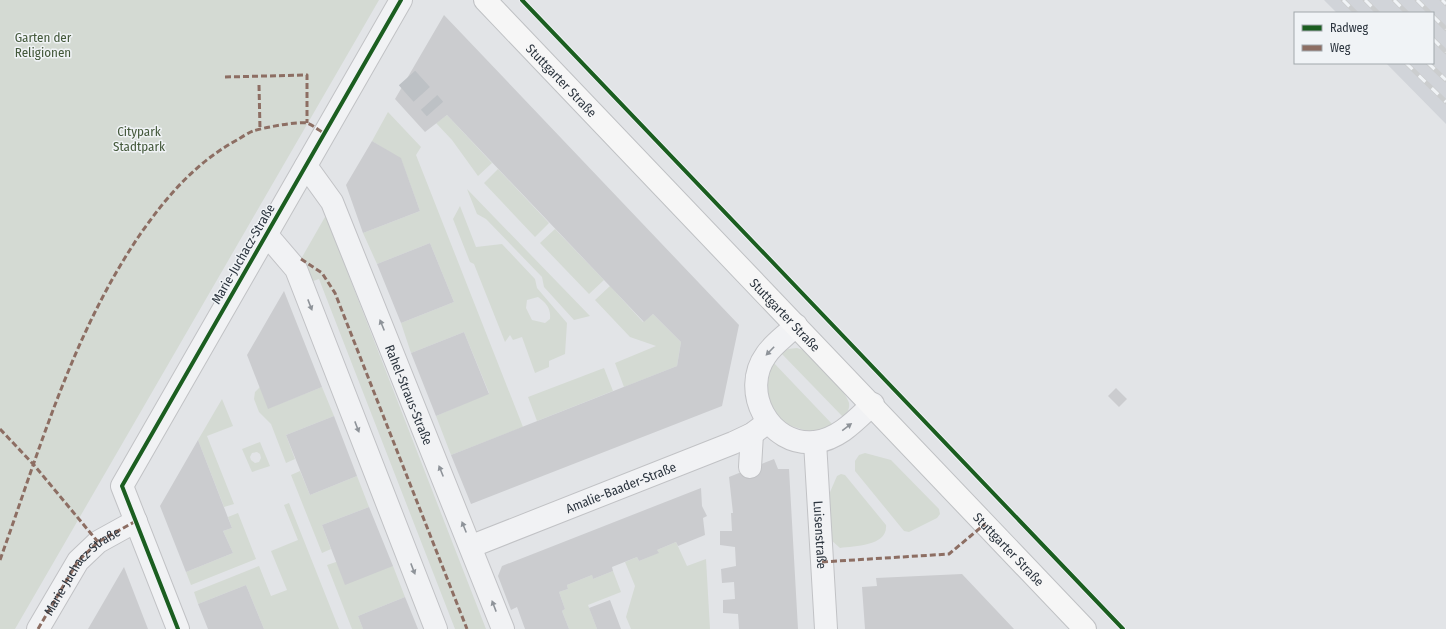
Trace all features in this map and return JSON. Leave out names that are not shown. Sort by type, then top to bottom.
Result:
[{"type":"main road","name":"Stuttgarter Straße","points":[[486,0],[873,404],[1085,629]]},
{"type":"street","name":"Marie-Juchacz-Straße","points":[[38,629],[78,561],[98,542],[136,521],[122,486],[402,0]]},
{"type":"street","name":"Rahel-Straus-Straße","points":[[306,166],[332,202],[472,546],[503,629]]},
{"type":"street","points":[[266,234],[296,269],[436,629]]},
{"type":"street","points":[[750,467],[760,428],[761,411],[757,398],[756,377],[766,354],[796,325]]},
{"type":"street","points":[[760,428],[801,441],[815,442],[834,436],[850,425],[873,404]]},
{"type":"street","name":"Amalie-Baader-Straße","points":[[472,546],[760,428]]},
{"type":"street","name":"Luisenstraße","points":[[815,442],[826,629]]},
{"type":"street","points":[[136,521],[178,629]]},
{"type":"shaded area","points":[[1324,0],[1446,0],[1446,124],[1387,64],[1434,64],[1434,12],[1336,12]]},
{"type":"green space","name":"Citypark Stadtpark","points":[[0,0],[379,0],[15,629],[0,629]]},
{"type":"green space","points":[[388,112],[421,147],[416,155],[523,427],[451,455],[436,416],[489,393],[464,332],[411,353],[401,323],[454,302],[430,243],[377,264],[363,233],[420,211],[401,159],[372,141]]},
{"type":"green space","points":[[447,115],[492,163],[478,176],[452,140],[436,123]]},
{"type":"green space","points":[[498,169],[549,223],[535,237],[484,183]]},
{"type":"green space","points":[[467,189],[590,316],[574,320],[544,287],[542,277],[486,219],[477,214]]},
{"type":"green space","points":[[460,206],[476,247],[502,244],[535,279],[537,288],[567,323],[565,354],[549,361],[549,367],[535,373],[522,337],[513,340],[510,335],[505,342],[474,264],[470,262],[453,219]],"holes":[[[538,297],[546,304],[550,312],[550,319],[545,323],[532,320],[526,308],[527,300]]]},
{"type":"green space","points":[[329,210],[352,263],[347,271],[486,629],[455,629],[319,279],[310,282],[301,259]]},
{"type":"green space","points":[[555,229],[604,280],[589,294],[540,243]]},
{"type":"green space","points":[[610,286],[643,322],[653,314],[681,342],[677,366],[624,387],[615,363],[656,346],[630,337],[595,300]]},
{"type":"green space","points":[[797,348],[806,351],[830,376],[847,397],[849,407],[848,411],[843,417],[781,353],[788,349]]},
{"type":"green space","points":[[773,362],[833,425],[818,431],[807,431],[785,424],[778,417],[769,402],[766,376]]},
{"type":"green space","points":[[604,368],[613,391],[537,421],[528,397]]},
{"type":"green space","points":[[260,387],[269,408],[322,387],[334,416],[286,435],[295,459],[286,463],[271,424],[259,412],[254,399],[255,392]]},
{"type":"green space","points":[[222,399],[233,426],[207,436],[234,504],[224,507],[198,440]]},
{"type":"green space","points":[[260,442],[270,466],[252,472],[242,449]],"holes":[[[257,452],[260,454],[261,458],[259,462],[255,463],[251,460],[250,457],[252,453]]]},
{"type":"green space","points":[[865,453],[891,460],[939,509],[940,514],[937,518],[909,532],[904,531],[855,471],[855,461],[859,455]]},
{"type":"green space","points":[[300,471],[310,495],[357,476],[369,507],[322,525],[331,549],[322,553],[291,475]]},
{"type":"green space","points":[[841,474],[845,475],[886,525],[885,532],[882,537],[876,541],[869,544],[840,548],[831,540],[827,499],[837,476]]},
{"type":"green space","points":[[289,503],[339,629],[264,629],[246,585],[198,604],[194,592],[259,566],[271,596],[287,590],[271,551],[298,540],[284,505]]},
{"type":"green space","points":[[238,513],[256,559],[191,585],[186,572],[233,553],[223,531],[232,528],[228,517]]},
{"type":"green space","points":[[676,542],[687,566],[706,559],[710,629],[631,629],[626,617],[635,586],[625,562],[637,557],[639,561],[658,553],[657,550]]},
{"type":"green space","points":[[336,562],[393,566],[405,597],[358,616],[363,629],[352,629],[327,565]]},
{"type":"green space","points":[[613,571],[621,592],[588,605],[597,629],[569,629],[562,611],[565,609],[559,592],[568,589],[567,585],[592,575],[593,579]]},
{"type":"building","points":[[444,15],[739,325],[722,406],[471,504],[451,455],[677,366],[681,342],[653,314],[644,322],[447,115],[425,132],[395,99]]},
{"type":"building","points":[[372,141],[401,158],[420,211],[363,233],[346,185]]},
{"type":"building","points":[[430,243],[454,302],[401,323],[377,264]]},
{"type":"building","points":[[284,291],[322,387],[268,409],[247,355]]},
{"type":"building","points":[[464,332],[489,394],[436,416],[411,353]]},
{"type":"building","points":[[1116,388],[1127,399],[1119,407],[1108,396]]},
{"type":"building","points":[[334,416],[357,476],[310,495],[286,435]]},
{"type":"building","points":[[198,440],[232,528],[223,531],[233,553],[186,572],[160,506]]},
{"type":"building","points":[[774,459],[778,469],[789,469],[798,629],[739,629],[738,614],[723,613],[723,600],[735,599],[734,582],[722,583],[721,569],[736,566],[735,547],[720,545],[720,531],[732,531],[731,513],[733,513],[729,477]]},
{"type":"building","points":[[701,488],[702,506],[707,516],[703,518],[705,535],[678,546],[676,542],[657,550],[659,553],[639,561],[637,557],[612,567],[613,571],[593,579],[592,575],[567,585],[568,589],[559,592],[565,609],[562,611],[569,629],[525,629],[517,607],[511,610],[498,576],[502,566]]},
{"type":"building","points":[[369,507],[393,566],[345,585],[322,525]]},
{"type":"building","points":[[124,567],[148,629],[88,629]]},
{"type":"building","points":[[962,574],[1014,629],[865,629],[862,587],[877,586],[876,578]]},
{"type":"building","points":[[246,585],[264,629],[208,629],[198,604]]},
{"type":"building","points":[[405,597],[418,629],[363,629],[358,616]]},
{"type":"building","points":[[610,600],[621,629],[597,629],[589,608]]},
{"type":"tunnel","points":[[407,78],[435,109]]},
{"type":"railway","points":[[1343,0],[1355,12]]},
{"type":"railway","points":[[1365,0],[1377,12]]},
{"type":"railway","points":[[1394,0],[1406,12]]},
{"type":"railway","points":[[1417,0],[1429,12]]},
{"type":"railway","points":[[1442,0],[1446,4]]},
{"type":"railway","points":[[1434,17],[1446,29]]},
{"type":"railway","points":[[1434,40],[1446,52]]},
{"type":"railway","points":[[1407,64],[1446,102]]},
{"type":"railway","points":[[1429,64],[1446,80]]},
{"type":"marked path","points":[[225,77],[307,75],[307,123]]},
{"type":"marked path","points":[[259,85],[260,129]]},
{"type":"marked path","points":[[0,560],[59,394],[76,353],[115,274],[139,236],[160,208],[182,182],[208,159],[251,132],[280,125],[307,123],[325,134]]},
{"type":"marked path","points":[[301,259],[322,273],[335,293],[467,629]]},
{"type":"marked path","points":[[0,429],[34,465],[98,542]]},
{"type":"marked path","points":[[38,629],[78,561],[98,542],[136,521]]},
{"type":"marked path","points":[[822,562],[949,554],[985,524]]},
{"type":"cycle path","points":[[178,629],[122,486],[401,0]]},
{"type":"cycle path","points":[[522,0],[1123,629]]},
{"type":"park label","name":"Garten der Religionen","points":[[43,44]]}]
